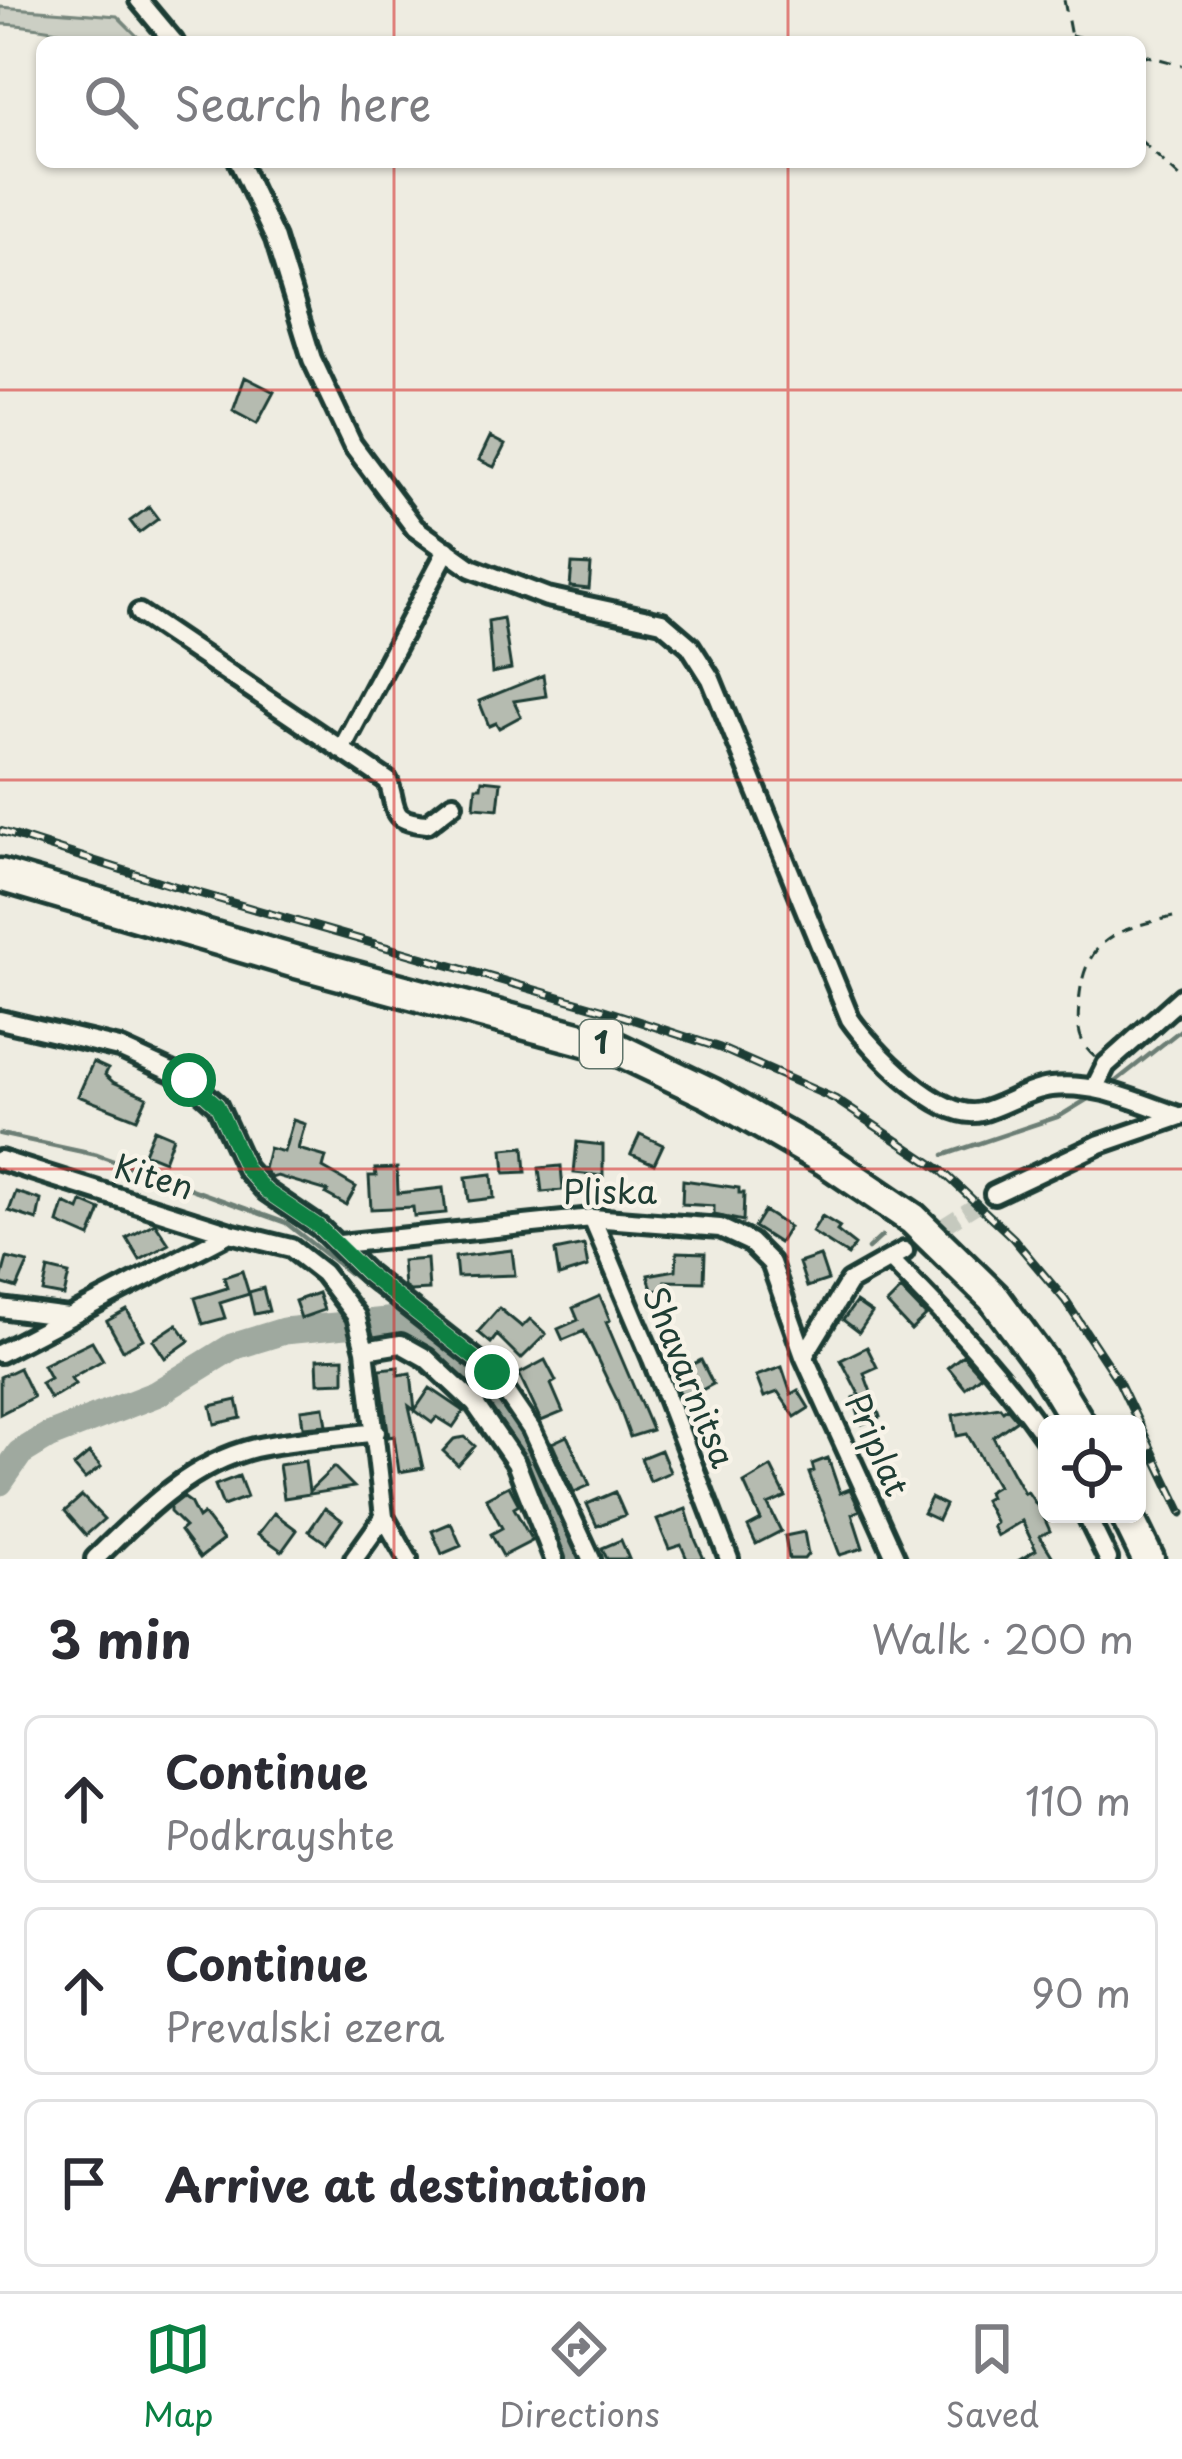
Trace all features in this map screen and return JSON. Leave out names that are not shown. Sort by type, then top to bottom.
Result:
[{"type":"highway","name":"1","points":[[0,875],[293,962],[615,1048],[711,1094],[826,1160],[913,1220],[994,1298],[1073,1415]]},
{"type":"highway","points":[[1130,1523],[1148,1559]]},
{"type":"street","points":[[139,0],[169,36]]},
{"type":"street","points":[[242,168],[274,239],[312,358],[352,444],[415,528],[471,568],[547,597],[662,622],[690,646],[711,679],[850,1019],[873,1052],[960,1113],[978,1113],[1048,1087],[1095,1087],[1179,1116]]},
{"type":"street","points":[[341,750],[447,550]]},
{"type":"street","points":[[139,613],[388,781],[391,807],[410,823],[427,824],[453,804]]},
{"type":"street","points":[[1095,1087],[1106,1065],[1182,997]]},
{"type":"street","points":[[0,1020],[118,1048],[189,1080],[217,1105],[246,1169],[266,1191],[340,1244],[366,1273],[492,1372],[532,1429],[590,1559]]},
{"type":"street","points":[[994,1195],[1100,1144],[1179,1116]]},
{"type":"street","name":"Kiten","points":[[0,1160],[230,1233],[292,1246]]},
{"type":"street","name":"Pliska","points":[[340,1244],[592,1218],[721,1228],[750,1242],[771,1264],[804,1356]]},
{"type":"street","name":"Shavarnitsa","points":[[592,1218],[729,1559]]},
{"type":"street","points":[[315,1230],[292,1246],[341,1292],[356,1316],[376,1432],[384,1517],[408,1559]]},
{"type":"street","points":[[0,1353],[230,1233]]},
{"type":"street","points":[[804,1356],[849,1282],[898,1256],[1038,1426]]},
{"type":"street","points":[[0,1308],[68,1317]]},
{"type":"street","points":[[364,1346],[401,1344],[426,1358],[476,1404],[516,1463],[554,1559]]},
{"type":"street","name":"Priplat","points":[[804,1356],[896,1559]]},
{"type":"street","points":[[95,1559],[159,1497],[209,1466],[253,1449],[376,1432]]},
{"type":"street","points":[[354,1559],[384,1517]]},
{"type":"street","points":[[1090,1523],[1108,1559]]},
{"type":"path","points":[[1064,0],[1069,34],[1076,36]]},
{"type":"path","points":[[1146,56],[1182,65]]},
{"type":"path","points":[[1146,145],[1182,178]]},
{"type":"path","points":[[1106,1065],[1084,1048],[1080,1035],[1081,979],[1087,961],[1109,936],[1182,915]]},
{"type":"shaded area","points":[[0,7],[117,16],[137,36],[88,36],[0,24]]},
{"type":"building","points":[[245,377],[274,392],[257,424],[233,411]]},
{"type":"building","points":[[490,437],[505,445],[494,467],[479,460]]},
{"type":"building","points":[[149,507],[158,519],[139,533],[130,521]]},
{"type":"building","points":[[572,564],[591,565],[589,589],[570,587]]},
{"type":"building","points":[[503,618],[511,669],[492,673],[488,621]]},
{"type":"building","points":[[543,675],[546,696],[514,701],[521,716],[499,728],[496,723],[489,726],[479,701]]},
{"type":"building","points":[[482,780],[501,782],[498,809],[474,807],[476,787],[481,787]]},
{"type":"building","points":[[93,1062],[108,1069],[105,1075],[113,1082],[147,1097],[137,1119],[78,1096]]},
{"type":"building","points":[[293,1120],[305,1124],[298,1149],[326,1157],[323,1168],[356,1187],[346,1205],[328,1191],[271,1178],[264,1169],[269,1148],[284,1152]]},
{"type":"building","points":[[154,1129],[173,1137],[164,1161],[144,1153]]},
{"type":"building","points":[[640,1134],[663,1145],[654,1164],[631,1154]]},
{"type":"building","points":[[577,1142],[603,1145],[603,1176],[574,1173]]},
{"type":"building","points":[[524,1147],[526,1172],[505,1173],[503,1149]]},
{"type":"building","points":[[561,1166],[563,1190],[542,1192],[539,1168]]},
{"type":"building","points":[[397,1168],[398,1193],[443,1188],[446,1213],[414,1216],[413,1207],[371,1209],[369,1176],[376,1176],[375,1169]]},
{"type":"building","points":[[492,1174],[494,1198],[469,1201],[466,1177]]},
{"type":"building","points":[[683,1180],[739,1188],[744,1193],[743,1221],[714,1215],[714,1206],[682,1204]]},
{"type":"building","points":[[16,1192],[41,1200],[37,1220],[9,1211]]},
{"type":"building","points":[[82,1202],[101,1210],[90,1237],[58,1223],[64,1203],[79,1210]]},
{"type":"building","points":[[764,1211],[789,1227],[779,1243],[754,1227]]},
{"type":"building","points":[[822,1216],[840,1227],[837,1231],[855,1245],[848,1255],[812,1232]]},
{"type":"building","points":[[155,1223],[169,1244],[140,1260],[127,1238]]},
{"type":"building","points":[[584,1245],[588,1267],[559,1276],[555,1251]]},
{"type":"building","points":[[512,1250],[515,1275],[457,1277],[455,1257]]},
{"type":"building","points":[[677,1252],[705,1253],[704,1282],[665,1281],[666,1288],[652,1290],[648,1275],[676,1270]]},
{"type":"building","points":[[820,1256],[828,1280],[807,1287],[799,1263]]},
{"type":"building","points":[[7,1258],[28,1263],[17,1288],[0,1283]]},
{"type":"building","points":[[427,1259],[429,1290],[404,1287],[402,1261]]},
{"type":"building","points":[[48,1269],[69,1274],[64,1296],[43,1292]]},
{"type":"building","points":[[242,1271],[249,1294],[220,1303],[225,1318],[203,1324],[195,1298],[227,1288],[224,1277]]},
{"type":"building","points":[[263,1288],[269,1311],[254,1314],[249,1292]]},
{"type":"building","points":[[901,1290],[926,1316],[911,1330],[887,1304]]},
{"type":"building","points":[[318,1293],[324,1310],[301,1318],[295,1301]]},
{"type":"building","points":[[600,1296],[610,1320],[606,1322],[652,1430],[630,1437],[584,1331],[563,1340],[558,1329],[578,1320],[573,1308]]},
{"type":"building","points":[[856,1302],[872,1313],[859,1332],[843,1320]]},
{"type":"building","points":[[499,1308],[522,1327],[530,1319],[546,1334],[521,1359],[497,1335],[491,1343],[478,1332]]},
{"type":"building","points":[[127,1310],[143,1339],[123,1350],[107,1321]]},
{"type":"building","points":[[177,1324],[189,1341],[165,1358],[153,1340]]},
{"type":"building","points":[[92,1341],[103,1360],[71,1378],[75,1384],[50,1399],[41,1383],[50,1378],[43,1365]]},
{"type":"building","points":[[867,1347],[877,1367],[864,1373],[880,1417],[862,1424],[853,1398],[860,1396],[841,1360]]},
{"type":"building","points":[[963,1355],[981,1375],[965,1388],[948,1367]]},
{"type":"building","points":[[344,1358],[344,1382],[318,1383],[317,1359]]},
{"type":"building","points":[[545,1360],[563,1412],[541,1421],[519,1374]]},
{"type":"building","points":[[701,1360],[713,1384],[683,1400],[672,1375]]},
{"type":"building","points":[[398,1367],[398,1375],[411,1373],[415,1410],[430,1388],[464,1411],[453,1427],[437,1417],[432,1423],[409,1406],[423,1468],[399,1472],[380,1369]]},
{"type":"building","points":[[782,1367],[791,1394],[798,1390],[809,1408],[795,1417],[778,1392],[764,1397],[756,1376]]},
{"type":"building","points":[[19,1368],[33,1397],[0,1414],[0,1377]]},
{"type":"building","points":[[237,1400],[241,1418],[215,1424],[211,1406]]},
{"type":"building","points":[[324,1407],[327,1425],[303,1427],[301,1410]]},
{"type":"building","points":[[1000,1407],[1017,1420],[993,1437],[1024,1493],[1038,1507],[1038,1523],[1046,1523],[1050,1531],[1040,1536],[1054,1559],[1021,1559],[1036,1550],[1022,1521],[997,1536],[984,1500],[997,1486],[967,1434],[957,1436],[953,1415]]},
{"type":"building","points":[[567,1436],[590,1485],[574,1492],[552,1443]]},
{"type":"building","points":[[465,1437],[475,1446],[458,1465],[443,1451],[454,1439]]},
{"type":"building","points":[[661,1450],[670,1472],[650,1481],[641,1458]]},
{"type":"building","points":[[89,1453],[101,1467],[85,1479],[74,1466]]},
{"type":"building","points":[[828,1458],[840,1493],[850,1489],[860,1510],[852,1514],[863,1548],[840,1555],[809,1473],[814,1471],[812,1464]]},
{"type":"building","points":[[305,1461],[309,1491],[334,1467],[354,1487],[284,1498],[279,1465]]},
{"type":"building","points":[[771,1467],[786,1497],[768,1505],[781,1531],[756,1544],[748,1527],[761,1520],[744,1483]]},
{"type":"building","points":[[239,1476],[247,1497],[223,1506],[215,1485]]},
{"type":"building","points":[[509,1486],[519,1505],[514,1508],[532,1541],[503,1556],[491,1534],[502,1528],[486,1498]]},
{"type":"building","points":[[615,1492],[625,1515],[597,1526],[587,1504]]},
{"type":"building","points":[[82,1496],[104,1519],[86,1535],[65,1511]]},
{"type":"building","points":[[183,1497],[223,1540],[200,1558],[180,1531],[185,1527],[170,1512]]},
{"type":"building","points":[[931,1498],[945,1505],[938,1520],[923,1513]]},
{"type":"building","points":[[325,1508],[342,1520],[326,1543],[309,1531]]},
{"type":"building","points":[[686,1509],[704,1559],[687,1559],[681,1545],[669,1549],[657,1520]]},
{"type":"building","points":[[274,1513],[297,1530],[282,1551],[258,1534]]},
{"type":"building","points":[[451,1523],[461,1546],[442,1554],[432,1531]]},
{"type":"building","points":[[804,1532],[808,1554],[804,1559],[789,1559],[785,1536]]},
{"type":"building","points":[[621,1540],[629,1559],[607,1559],[602,1548]]},
{"type":"waterway","points":[[1111,1085],[1182,1029]]},
{"type":"waterway","points":[[944,1155],[1060,1116],[1096,1094]]},
{"type":"waterway","points":[[0,1134],[97,1155],[286,1223],[407,1319]]},
{"type":"waterway","points":[[868,1249],[882,1236]]},
{"type":"waterway","points":[[0,1482],[20,1453],[48,1436],[156,1394],[232,1347],[284,1331],[407,1319],[470,1370],[513,1424],[580,1559]]},
{"type":"tunnel","points":[[904,1251],[994,1194]]},
{"type":"railway","points":[[0,831],[601,1009],[720,1048],[835,1099],[941,1170],[1013,1238],[1065,1300],[1119,1382],[1182,1513]]},
{"type":"route","points":[[189,1080],[217,1105],[246,1169],[266,1191],[319,1227],[366,1273],[492,1372]]}]
